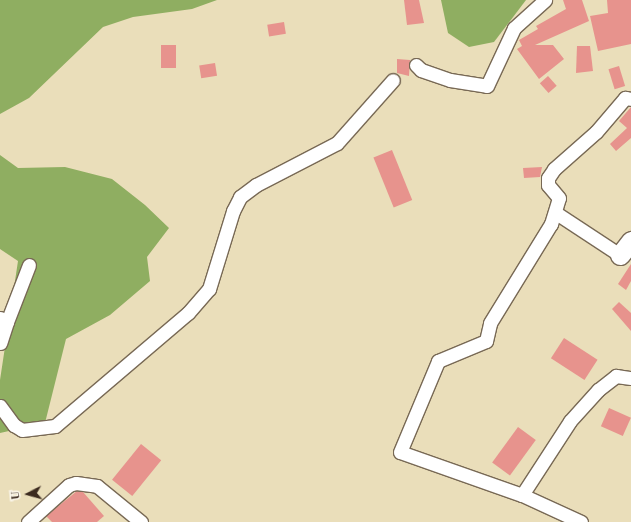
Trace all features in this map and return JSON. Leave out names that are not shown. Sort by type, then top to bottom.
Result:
[{"type":"street","points":[[416,65],[422,70],[450,80],[487,86],[514,28],[545,0]]},
{"type":"street","points":[[0,406],[14,425],[22,430],[55,426],[188,313],[209,289],[233,211],[240,197],[256,185],[336,143],[393,80]]},
{"type":"street","points":[[581,522],[522,495],[400,452],[438,362],[486,341],[490,323],[556,213],[559,198],[548,186],[548,178],[554,169],[596,132],[625,98],[631,99]]},
{"type":"street","points":[[556,213],[625,248]]},
{"type":"street","points":[[0,343],[3,320],[29,265]]},
{"type":"street","points":[[522,495],[570,421],[598,390],[616,376],[631,378]]},
{"type":"street","points":[[28,522],[69,485],[76,483],[97,486],[141,522]]},
{"type":"green space","points":[[0,0],[217,0],[192,9],[133,17],[103,27],[29,98],[0,114]]},
{"type":"green space","points":[[441,0],[526,0],[494,42],[469,47],[448,33]]},
{"type":"green space","points":[[0,155],[18,168],[65,167],[112,179],[145,205],[169,228],[147,257],[150,281],[110,315],[66,339],[45,423],[0,433],[0,380],[18,261],[0,249]]},
{"type":"building","points":[[404,0],[419,0],[424,23],[407,25]]},
{"type":"building","points":[[563,0],[582,0],[589,21],[535,45],[553,45],[564,59],[539,79],[517,49],[522,46],[519,40],[538,29],[536,26],[566,9]]},
{"type":"building","points":[[607,0],[631,0],[631,44],[598,51],[590,16],[608,13]]},
{"type":"building","points":[[284,22],[286,34],[269,37],[267,25]]},
{"type":"building","points":[[161,45],[176,45],[176,68],[161,68]]},
{"type":"building","points":[[577,46],[590,46],[593,71],[576,73]]},
{"type":"building","points":[[397,59],[410,60],[409,76],[397,73]]},
{"type":"building","points":[[215,63],[217,76],[201,78],[199,66]]},
{"type":"building","points":[[619,66],[625,86],[615,89],[608,69]]},
{"type":"building","points":[[548,76],[557,86],[549,93],[540,83]]},
{"type":"building","points":[[631,107],[631,138],[616,151],[610,144],[627,128],[619,121]]},
{"type":"building","points":[[392,150],[412,200],[394,208],[373,157]]},
{"type":"building","points":[[542,167],[540,177],[524,178],[523,168]]},
{"type":"building","points":[[631,264],[631,281],[626,290],[618,284]]},
{"type":"building","points":[[619,302],[631,313],[631,331],[612,309]]},
{"type":"building","points":[[564,338],[598,360],[584,380],[551,358]]},
{"type":"building","points":[[609,408],[631,418],[623,436],[601,426]]},
{"type":"building","points":[[518,427],[536,440],[510,476],[492,463]]},
{"type":"building","points":[[141,444],[161,460],[132,496],[112,480]]},
{"type":"building","points":[[77,491],[83,492],[104,516],[97,522],[52,522],[46,516]]}]
